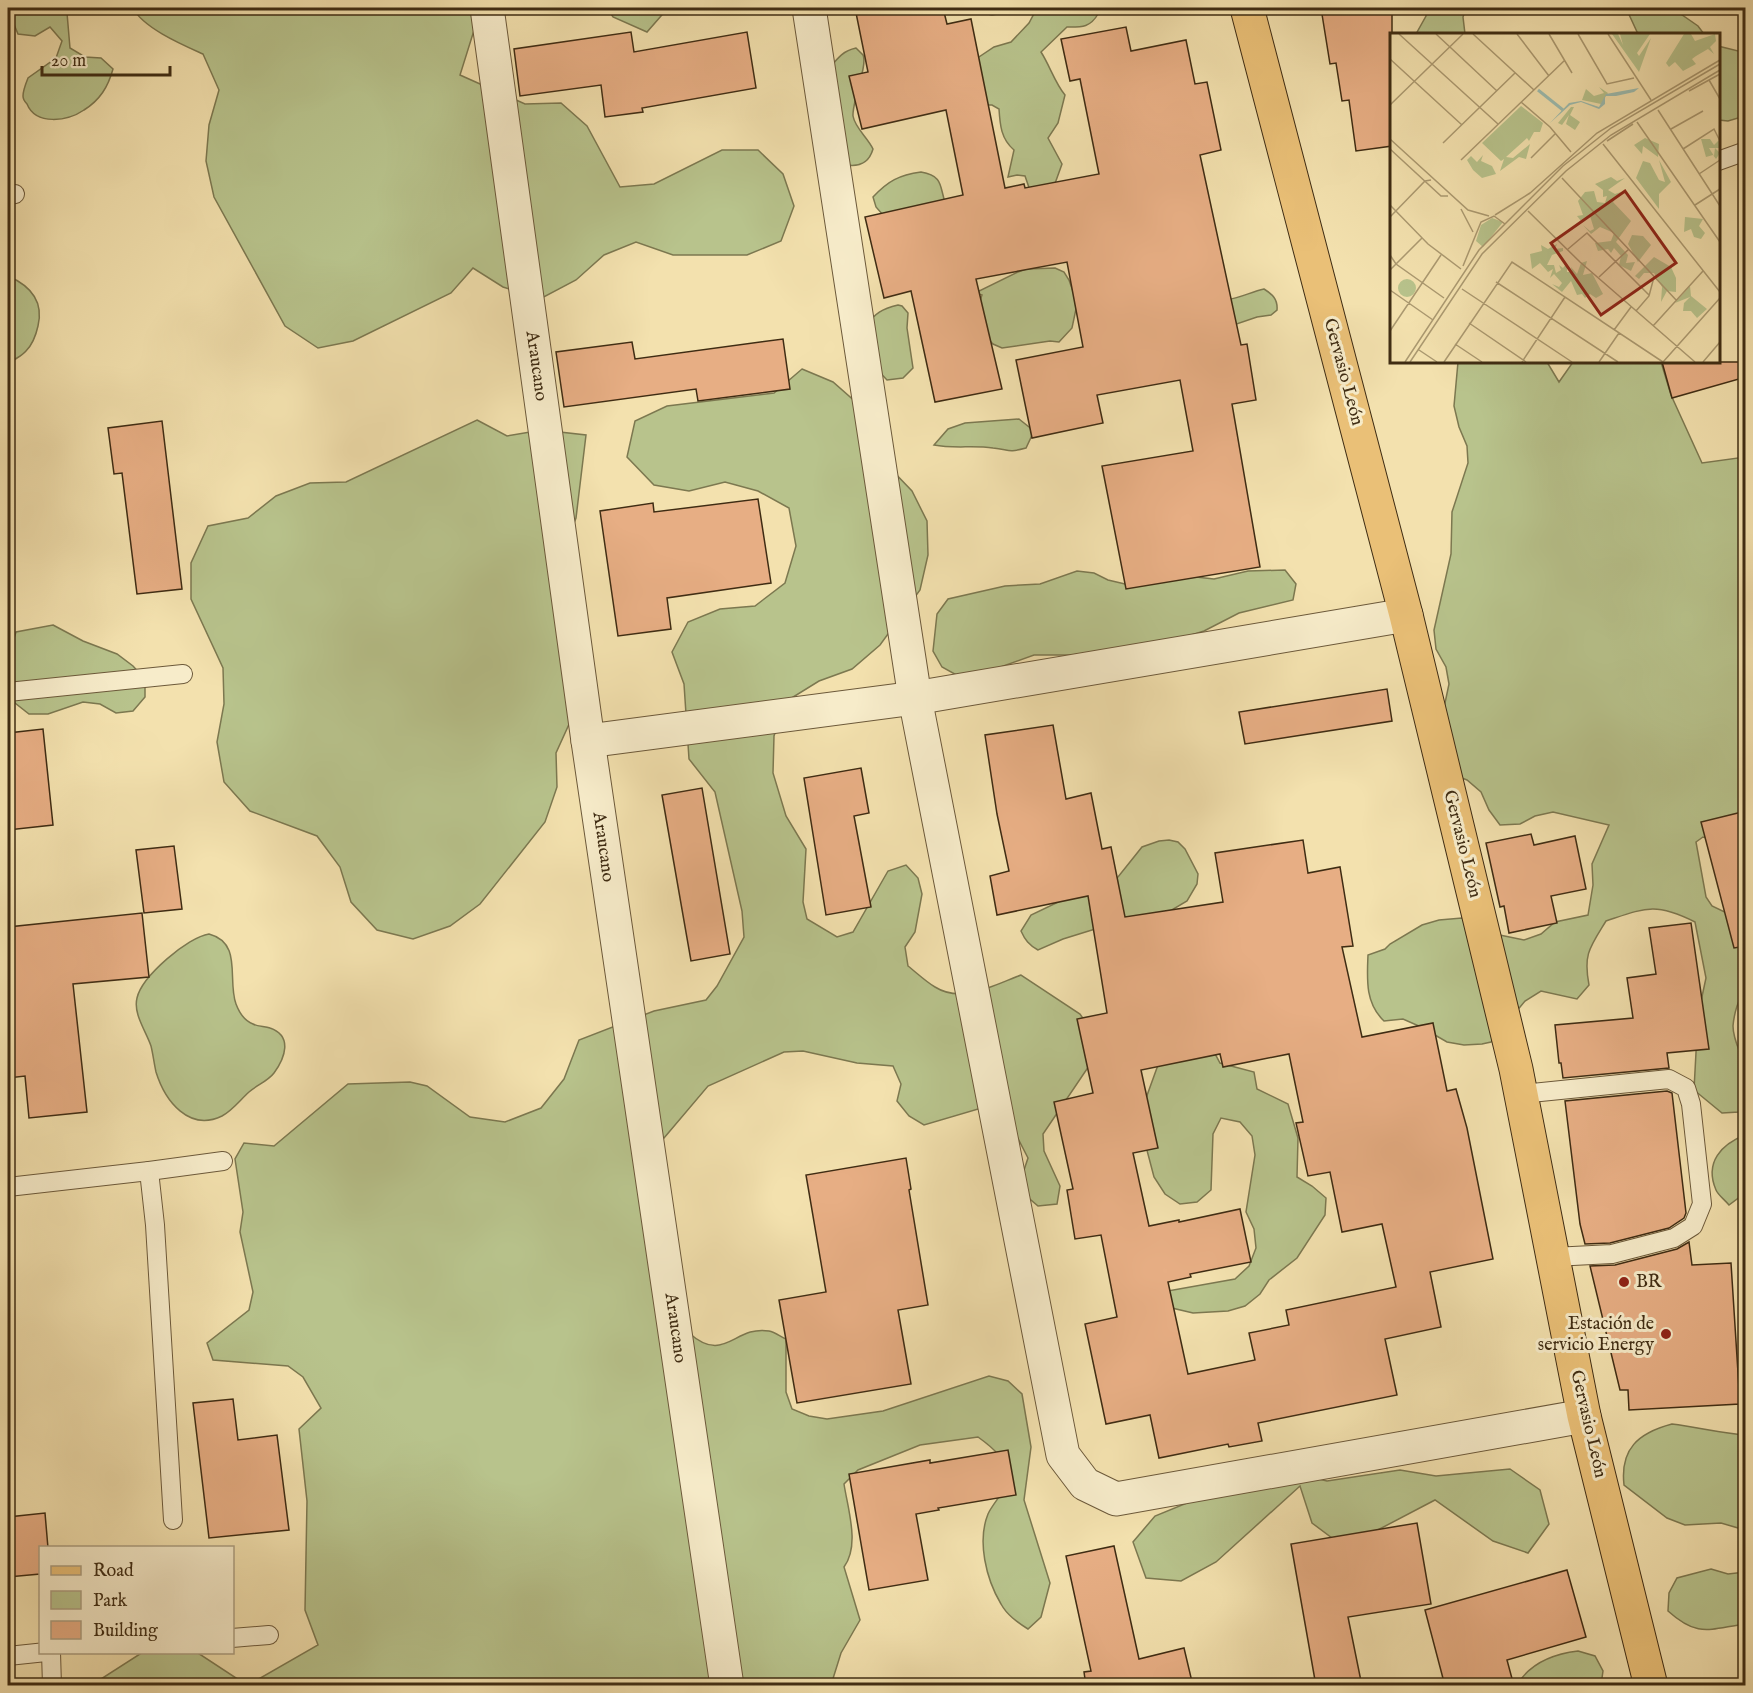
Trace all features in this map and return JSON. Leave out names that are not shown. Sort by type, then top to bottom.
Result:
[{"type":"main road","name":"Gervasio León","points":[[1247,8],[1406,615],[1521,1094],[1584,1416],[1651,1686]]},
{"type":"street","points":[[809,8],[915,698],[1063,1455],[1085,1484],[1116,1499],[1584,1416]]},
{"type":"street","name":"Araucano","points":[[490,10],[588,741],[728,1686]]},
{"type":"street","points":[[588,741],[915,698],[1406,615]]},
{"type":"lane","points":[[1720,161],[1746,152]]},
{"type":"lane","points":[[8,692],[183,674]]},
{"type":"lane","points":[[1521,1094],[1669,1079],[1686,1088],[1691,1104],[1702,1204],[1694,1226],[1674,1238],[1612,1254],[1553,1257]]},
{"type":"lane","points":[[8,1186],[224,1161]]},
{"type":"lane","points":[[149,1171],[155,1226],[173,1520]]},
{"type":"lane","points":[[234,1638],[269,1635]]},
{"type":"lane","points":[[8,1656],[39,1654]]},
{"type":"lane","points":[[51,1654],[52,1686]]},
{"type":"green space","points":[[8,8],[61,8],[67,13],[70,48],[85,57],[101,58],[113,69],[109,82],[95,102],[77,114],[61,119],[37,116],[31,111],[23,97],[28,78],[56,58],[62,41],[50,27],[35,36],[18,34],[11,17],[8,16]]},
{"type":"green space","points":[[133,8],[481,8],[460,75],[525,104],[561,103],[587,126],[620,187],[654,184],[722,150],[758,150],[783,174],[794,206],[781,241],[747,255],[673,255],[636,242],[604,255],[576,280],[540,299],[503,287],[473,268],[451,293],[353,341],[318,348],[285,326],[214,197],[206,161],[209,125],[219,90],[203,54],[154,29]]},
{"type":"green space","points":[[607,8],[668,8],[647,32],[613,17]]},
{"type":"green space","points":[[976,8],[1006,8],[998,14],[991,15]]},
{"type":"green space","points":[[1037,8],[1096,8],[1098,14],[1092,22],[1081,27],[1067,27],[1041,52],[1065,95],[1058,123],[1048,138],[1062,164],[1053,189],[1034,202],[1025,176],[1008,177],[1014,150],[1004,136],[999,109],[992,105],[982,105],[970,63],[994,47],[1011,42],[1029,23]]},
{"type":"green space","points":[[1426,8],[1466,8],[1463,17],[1465,33],[1417,33],[1426,16]]},
{"type":"green space","points":[[1626,8],[1672,8],[1698,26],[1703,33],[1638,33]]},
{"type":"green space","points":[[1720,46],[1738,51],[1745,46],[1745,116],[1728,121],[1720,120]]},
{"type":"green space","points":[[856,48],[863,55],[864,60],[853,116],[856,125],[873,149],[866,161],[860,165],[846,165],[828,70],[843,53]]},
{"type":"green space","points":[[921,172],[934,176],[938,180],[946,205],[883,215],[876,207],[873,197],[894,180]]},
{"type":"green space","points":[[1055,268],[1064,272],[1075,297],[1076,309],[1072,328],[1059,342],[1050,341],[1002,348],[993,344],[987,338],[979,303],[982,295],[975,293],[1026,269]]},
{"type":"green space","points":[[8,276],[34,295],[39,317],[31,345],[8,365]]},
{"type":"green space","points":[[1264,289],[1274,297],[1277,310],[1271,315],[1257,317],[1222,329],[1226,300]]},
{"type":"green space","points":[[898,305],[908,313],[907,328],[913,368],[903,378],[887,380],[871,363],[866,326],[879,312]]},
{"type":"green space","points":[[1458,363],[1548,363],[1559,382],[1572,363],[1661,363],[1671,395],[1702,463],[1745,457],[1745,823],[1721,842],[1703,837],[1696,842],[1706,897],[1712,906],[1737,918],[1745,918],[1745,994],[1742,994],[1739,1002],[1733,1026],[1734,1037],[1747,1078],[1745,1096],[1739,1112],[1722,1113],[1694,1090],[1698,1015],[1706,978],[1695,922],[1670,912],[1660,909],[1641,910],[1606,921],[1589,951],[1587,974],[1589,985],[1577,999],[1541,991],[1525,1001],[1491,1042],[1464,1045],[1447,1042],[1403,1019],[1384,1021],[1370,999],[1368,955],[1385,949],[1422,925],[1439,920],[1462,918],[1490,933],[1524,940],[1541,934],[1555,922],[1588,915],[1593,885],[1592,864],[1609,825],[1553,812],[1535,816],[1520,824],[1500,825],[1489,810],[1481,792],[1467,780],[1449,773],[1441,722],[1449,684],[1446,667],[1436,649],[1434,630],[1451,554],[1452,512],[1468,463],[1467,446],[1454,406]]},
{"type":"green space","points":[[802,369],[833,382],[858,404],[889,467],[912,491],[927,521],[928,555],[920,590],[880,645],[852,669],[819,681],[785,702],[774,736],[773,773],[786,816],[806,849],[803,902],[807,919],[837,937],[853,932],[888,871],[906,865],[918,878],[922,894],[915,932],[905,947],[908,966],[935,987],[956,994],[989,988],[1021,975],[1080,1014],[1091,1030],[1091,1063],[1043,1134],[1044,1151],[1060,1186],[1057,1204],[1038,1206],[1024,1194],[1022,1176],[1028,1158],[1009,1121],[978,1109],[924,1125],[909,1116],[897,1101],[901,1084],[893,1066],[857,1063],[803,1051],[784,1052],[708,1086],[653,1151],[689,1333],[701,1342],[712,1345],[721,1345],[757,1331],[771,1332],[786,1339],[786,1392],[792,1409],[809,1416],[827,1419],[883,1411],[989,1376],[1008,1381],[1022,1394],[1031,1447],[1024,1500],[1050,1583],[1041,1617],[1028,1629],[1013,1618],[1003,1608],[987,1572],[983,1548],[985,1525],[990,1510],[1006,1485],[1007,1474],[999,1455],[978,1437],[920,1445],[858,1470],[844,1484],[852,1538],[849,1558],[844,1567],[860,1620],[841,1653],[831,1685],[90,1686],[140,1654],[200,1654],[239,1680],[257,1680],[318,1645],[305,1610],[307,1501],[299,1429],[321,1408],[303,1377],[288,1366],[213,1360],[207,1343],[249,1310],[253,1292],[240,1232],[243,1212],[235,1159],[244,1143],[274,1146],[348,1084],[410,1082],[427,1086],[470,1117],[505,1122],[541,1108],[564,1079],[579,1040],[654,1011],[706,1000],[717,986],[744,937],[742,911],[715,792],[689,759],[684,684],[672,652],[688,622],[720,609],[755,606],[785,583],[796,546],[789,508],[758,491],[725,482],[689,491],[654,485],[627,457],[635,421],[667,406],[774,393]]},
{"type":"green space","points":[[1019,419],[1034,431],[1026,448],[1012,451],[986,447],[934,445],[948,429],[965,423]]},
{"type":"green space","points":[[477,420],[507,436],[542,430],[586,435],[576,518],[563,551],[586,687],[556,753],[557,787],[545,822],[480,904],[450,926],[413,939],[377,930],[351,902],[340,867],[317,836],[250,811],[224,782],[217,742],[224,704],[223,668],[191,599],[191,563],[208,526],[248,518],[276,496],[310,483],[346,482]]},
{"type":"green space","points":[[1285,570],[1296,584],[1293,600],[1239,613],[1204,631],[1166,643],[1072,655],[1034,655],[981,674],[960,677],[942,667],[933,651],[937,614],[948,599],[1005,586],[1040,584],[1077,571],[1094,573],[1108,580],[1125,584],[1196,577],[1214,579],[1248,571]]},
{"type":"green space","points":[[53,625],[83,641],[117,654],[133,666],[145,679],[145,697],[133,711],[116,713],[100,704],[83,702],[48,714],[29,714],[15,703],[8,694],[8,657],[16,632]]},
{"type":"green space","points":[[1169,840],[1178,842],[1185,849],[1198,874],[1197,884],[1187,901],[1155,920],[1108,925],[1063,939],[1038,950],[1026,940],[1021,931],[1031,915],[1077,893],[1111,882],[1118,877],[1142,847]]},
{"type":"green space","points":[[209,934],[220,939],[230,954],[234,994],[241,1013],[250,1023],[277,1032],[282,1036],[285,1048],[278,1067],[269,1078],[222,1116],[210,1120],[199,1120],[180,1111],[165,1093],[156,1072],[151,1046],[138,1016],[136,1004],[141,989],[156,969],[190,942]]},
{"type":"green space","points":[[1203,1031],[1220,1063],[1254,1072],[1257,1089],[1288,1104],[1298,1138],[1297,1177],[1326,1198],[1325,1215],[1297,1258],[1269,1280],[1260,1294],[1245,1306],[1228,1311],[1193,1313],[1172,1308],[1162,1292],[1235,1279],[1249,1266],[1256,1248],[1254,1229],[1246,1212],[1255,1155],[1252,1136],[1240,1122],[1221,1118],[1213,1134],[1211,1190],[1197,1202],[1180,1204],[1165,1194],[1154,1177],[1144,1139],[1145,1101],[1158,1065]]},
{"type":"green space","points":[[1745,1135],[1745,1193],[1729,1205],[1716,1190],[1712,1171],[1717,1155],[1729,1143]]},
{"type":"green space","points":[[1672,1424],[1745,1435],[1745,1534],[1738,1528],[1721,1523],[1685,1525],[1667,1518],[1624,1485],[1625,1462],[1634,1444],[1650,1432]]},
{"type":"green space","points":[[1510,1469],[1540,1490],[1549,1524],[1528,1553],[1493,1541],[1435,1500],[1372,1533],[1340,1544],[1312,1523],[1300,1486],[1216,1562],[1181,1581],[1146,1578],[1133,1542],[1155,1516],[1221,1489],[1293,1473],[1327,1481],[1400,1470],[1436,1476]]},
{"type":"green space","points":[[1711,1569],[1728,1574],[1745,1572],[1745,1624],[1704,1630],[1678,1620],[1668,1611],[1669,1593],[1677,1578]]},
{"type":"green space","points":[[1578,1651],[1595,1656],[1603,1671],[1601,1685],[1517,1685],[1535,1665],[1560,1654]]},
{"type":"building","points":[[855,8],[943,8],[947,24],[971,19],[1005,188],[1024,184],[1025,188],[1099,174],[1080,79],[1070,81],[1061,39],[1126,27],[1131,51],[1186,40],[1195,84],[1207,82],[1221,150],[1200,155],[1241,345],[1247,344],[1256,400],[1232,404],[1260,567],[1126,589],[1102,466],[1193,451],[1180,380],[1097,395],[1103,423],[1032,438],[1016,360],[1083,347],[1067,262],[976,279],[1002,389],[935,402],[911,291],[884,298],[865,217],[963,195],[946,110],[862,129],[849,76],[868,72]]},
{"type":"building","points":[[1321,8],[1392,8],[1390,146],[1356,151],[1349,100],[1342,101],[1336,63],[1330,64]]},
{"type":"building","points":[[631,32],[634,52],[747,32],[756,88],[642,108],[643,112],[605,117],[601,85],[520,96],[514,49]]},
{"type":"building","points":[[783,339],[790,389],[698,401],[696,389],[564,407],[556,352],[632,342],[635,359]]},
{"type":"building","points":[[1746,362],[1746,377],[1672,398],[1662,363]]},
{"type":"building","points":[[162,421],[182,589],[137,594],[122,473],[114,474],[108,428]]},
{"type":"building","points":[[758,499],[771,583],[667,598],[671,629],[618,636],[600,511],[653,503],[654,512]]},
{"type":"building","points":[[1387,689],[1392,721],[1245,744],[1239,712]]},
{"type":"building","points":[[1053,725],[1066,799],[1091,793],[1102,849],[1111,847],[1125,917],[1223,902],[1215,853],[1303,840],[1308,873],[1340,867],[1353,946],[1342,947],[1362,1037],[1433,1023],[1447,1091],[1456,1089],[1467,1128],[1493,1259],[1430,1272],[1441,1327],[1385,1339],[1397,1395],[1258,1423],[1262,1441],[1229,1447],[1228,1444],[1159,1458],[1150,1415],[1106,1424],[1085,1324],[1117,1317],[1101,1235],[1075,1239],[1067,1190],[1073,1189],[1054,1102],[1093,1093],[1077,1019],[1107,1013],[1088,896],[997,915],[990,876],[1009,871],[997,814],[985,735]],"holes":[[[1220,1054],[1223,1067],[1289,1054],[1303,1122],[1296,1123],[1308,1176],[1330,1172],[1342,1232],[1382,1224],[1396,1287],[1286,1310],[1289,1325],[1249,1333],[1255,1360],[1188,1374],[1168,1282],[1191,1277],[1190,1274],[1251,1262],[1240,1209],[1149,1226],[1133,1153],[1158,1148],[1141,1070]]]},
{"type":"building","points":[[43,729],[53,825],[8,830],[8,733]]},
{"type":"building","points":[[861,768],[869,813],[854,816],[871,907],[826,915],[804,778]]},
{"type":"building","points":[[702,788],[730,954],[691,961],[662,795]]},
{"type":"building","points":[[1746,811],[1746,946],[1734,948],[1701,822]]},
{"type":"building","points":[[1531,834],[1534,845],[1575,836],[1586,889],[1551,896],[1557,923],[1509,933],[1504,906],[1500,907],[1486,843]]},
{"type":"building","points":[[174,846],[182,909],[144,913],[136,850]]},
{"type":"building","points":[[142,913],[149,977],[73,984],[87,1112],[29,1118],[25,1076],[8,1078],[8,927]]},
{"type":"building","points":[[1691,923],[1709,1049],[1667,1053],[1669,1068],[1563,1078],[1555,1025],[1633,1018],[1627,978],[1656,974],[1649,928]]},
{"type":"building","points":[[1667,1091],[1672,1093],[1686,1213],[1684,1218],[1669,1228],[1610,1243],[1585,1244],[1580,1224],[1565,1101]]},
{"type":"building","points":[[906,1158],[928,1305],[898,1310],[911,1384],[797,1403],[779,1300],[826,1292],[806,1175]]},
{"type":"building","points":[[1689,1242],[1692,1265],[1731,1263],[1740,1404],[1629,1410],[1628,1390],[1620,1390],[1590,1266],[1615,1265],[1677,1249]]},
{"type":"building","points":[[233,1399],[238,1440],[277,1435],[289,1530],[209,1538],[193,1403]]},
{"type":"building","points":[[1008,1450],[1016,1495],[916,1514],[928,1580],[869,1590],[849,1474]]},
{"type":"building","points":[[45,1513],[48,1546],[39,1546],[39,1574],[8,1577],[8,1517]]},
{"type":"building","points":[[1417,1523],[1431,1604],[1348,1617],[1362,1686],[1316,1686],[1291,1544]]},
{"type":"building","points":[[1114,1546],[1139,1659],[1184,1648],[1193,1686],[1086,1686],[1084,1672],[1091,1671],[1066,1556]]},
{"type":"building","points":[[1567,1570],[1586,1637],[1507,1660],[1514,1686],[1445,1686],[1425,1610]]},
{"type":"place","name":"BR","points":[[1624,1282]]},
{"type":"place","name":"Estación de servicio Energy","points":[[1666,1334]]}]
